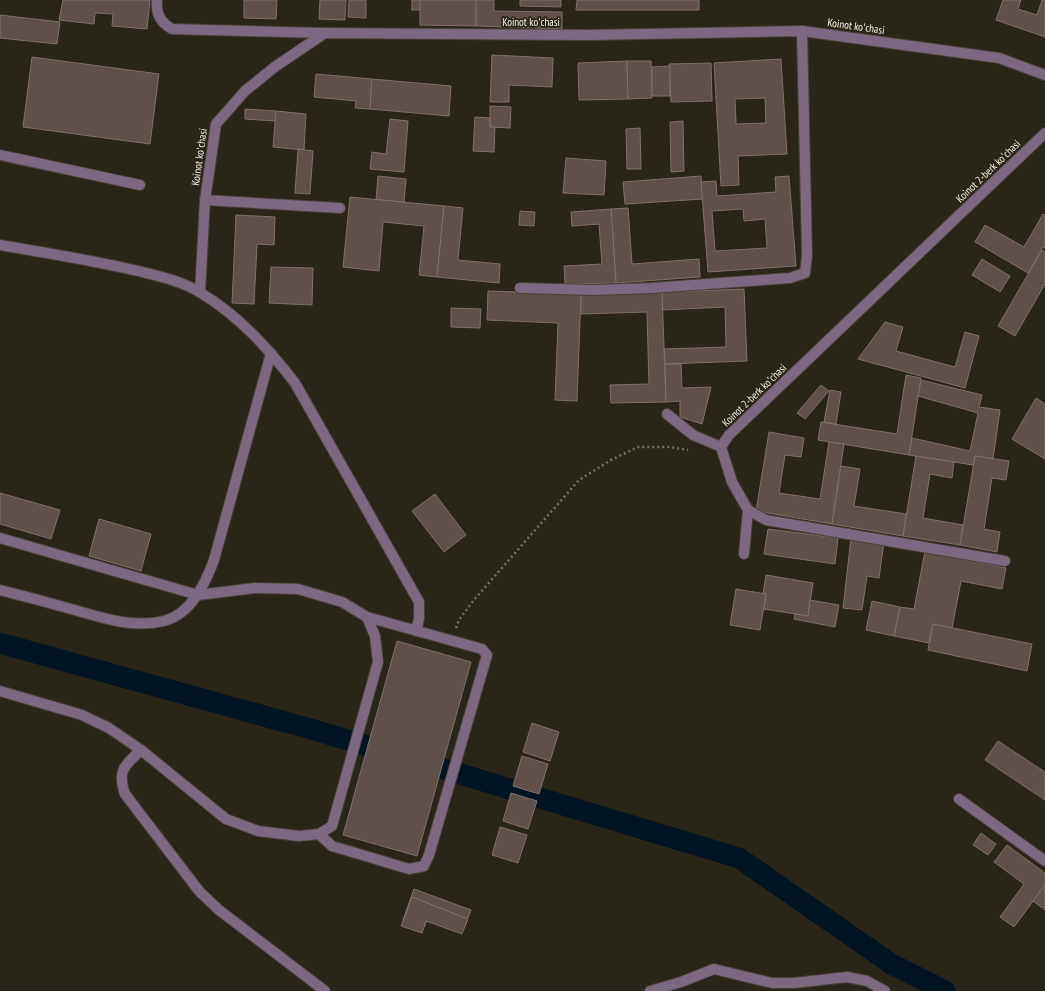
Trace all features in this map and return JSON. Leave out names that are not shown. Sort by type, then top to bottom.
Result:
[{"type":"street","points":[[157,0],[157,10],[160,20],[172,29],[325,32]]},
{"type":"street","points":[[520,288],[594,290],[652,288],[790,278],[804,273],[807,255],[802,31]]},
{"type":"street","name":"Koinot koʻchasi","points":[[200,292],[205,200],[216,124],[245,91],[276,66],[325,32],[590,35],[802,31],[999,58],[1045,75]]},
{"type":"street","name":"Koinot 2-berk koʻchasi","points":[[722,447],[729,435],[1045,133]]},
{"type":"street","points":[[0,155],[140,184]]},
{"type":"street","points":[[205,200],[340,208]]},
{"type":"street","points":[[0,245],[119,266],[163,277],[200,292],[235,317],[271,353],[295,383],[418,602],[419,619],[416,631]]},
{"type":"street","points":[[0,590],[117,621],[144,623],[164,621],[182,611],[198,595],[207,579],[214,560],[271,353]]},
{"type":"street","points":[[666,414],[693,435],[722,447],[732,482],[748,510],[766,520],[1005,561]]},
{"type":"street","points":[[744,554],[748,510]]},
{"type":"street","points":[[0,538],[198,595],[255,588],[298,589],[342,602],[367,617],[482,649],[487,655],[429,855],[424,866],[409,869],[332,846],[319,834]]},
{"type":"street","points":[[0,691],[82,715],[109,728],[141,750],[226,819],[258,831],[299,836],[319,834],[332,826],[378,662],[375,636],[367,617]]},
{"type":"street","points":[[141,750],[122,772],[120,781],[125,794],[199,891],[218,910],[325,991]]},
{"type":"street","points":[[959,799],[1045,861]]},
{"type":"street","points":[[650,991],[681,982],[714,969],[772,983],[794,983],[847,977],[867,981],[885,991]]},
{"type":"path","points":[[452,640],[459,620],[474,601],[579,480],[611,460],[638,447],[669,447],[691,451]]},
{"type":"building","points":[[63,0],[150,0],[147,29],[112,26],[113,14],[95,13],[94,24],[59,20]]},
{"type":"building","points":[[244,0],[277,0],[276,19],[244,18]]},
{"type":"building","points":[[320,0],[346,0],[345,20],[319,19]]},
{"type":"building","points":[[349,0],[366,0],[366,18],[348,17]]},
{"type":"building","points":[[412,0],[420,0],[420,10],[412,10]]},
{"type":"building","points":[[420,0],[476,0],[476,26],[420,25]]},
{"type":"building","points":[[476,0],[494,0],[494,11],[562,12],[562,29],[476,26]]},
{"type":"building","points":[[520,0],[561,0],[561,7],[520,6]]},
{"type":"building","points":[[577,0],[699,0],[699,10],[576,10]]},
{"type":"building","points":[[1003,0],[1021,0],[1018,9],[1037,15],[1042,0],[1045,0],[1045,37],[996,20]]},
{"type":"building","points":[[0,15],[60,22],[57,44],[0,38]]},
{"type":"building","points":[[492,55],[553,58],[552,87],[509,85],[509,102],[490,102]]},
{"type":"building","points":[[32,57],[159,74],[150,144],[23,127]]},
{"type":"building","points":[[781,59],[787,154],[738,156],[739,185],[721,186],[714,63]],"holes":[[[765,98],[766,123],[736,124],[735,99]]]},
{"type":"building","points":[[627,61],[628,99],[579,100],[578,63]]},
{"type":"building","points":[[627,61],[651,61],[652,98],[628,99]]},
{"type":"building","points":[[711,63],[712,101],[671,102],[669,64]]},
{"type":"building","points":[[670,66],[670,96],[652,96],[652,67]]},
{"type":"building","points":[[316,74],[372,79],[370,109],[355,108],[356,101],[314,97]]},
{"type":"building","points":[[372,79],[451,86],[449,116],[370,109]]},
{"type":"building","points":[[490,106],[511,107],[510,128],[490,127]]},
{"type":"building","points":[[245,109],[276,111],[275,121],[245,119]]},
{"type":"building","points":[[276,111],[306,114],[304,150],[273,147]]},
{"type":"building","points":[[475,117],[490,118],[490,127],[495,127],[494,152],[473,151]]},
{"type":"building","points":[[390,119],[408,121],[404,172],[370,169],[372,152],[386,154]]},
{"type":"building","points":[[683,121],[684,171],[671,172],[670,122]]},
{"type":"building","points":[[640,128],[641,169],[627,169],[626,129]]},
{"type":"building","points":[[298,149],[313,151],[310,194],[295,193]]},
{"type":"building","points":[[566,158],[606,161],[604,195],[563,193]]},
{"type":"building","points":[[378,176],[406,179],[404,202],[376,200]]},
{"type":"building","points":[[701,176],[703,199],[625,204],[623,182]]},
{"type":"building","points":[[789,176],[796,266],[708,272],[701,182],[716,181],[717,196],[776,192],[775,177]],"holes":[[[743,209],[744,221],[765,219],[767,248],[715,251],[712,211]]]},
{"type":"building","points":[[350,197],[444,206],[437,277],[419,275],[424,226],[383,222],[379,271],[343,267]]},
{"type":"building","points":[[444,206],[463,208],[458,260],[500,264],[499,283],[437,277]]},
{"type":"building","points":[[628,208],[632,264],[699,259],[700,277],[616,283],[611,209]]},
{"type":"building","points":[[611,209],[616,283],[565,284],[564,266],[602,264],[599,224],[572,226],[571,212]]},
{"type":"building","points":[[520,211],[535,212],[534,226],[519,225]]},
{"type":"building","points":[[1043,214],[1045,215],[1045,248],[1043,247],[1028,273],[975,242],[985,225],[1024,247]]},
{"type":"building","points":[[236,215],[275,217],[274,245],[257,244],[254,304],[232,303]]},
{"type":"building","points":[[1042,250],[1045,252],[1045,284],[1015,336],[998,326]]},
{"type":"building","points":[[982,259],[1010,276],[1000,292],[972,275]]},
{"type":"building","points":[[271,267],[313,268],[312,305],[269,303]]},
{"type":"building","points":[[744,289],[747,361],[665,364],[664,349],[726,347],[725,307],[662,310],[662,292]]},
{"type":"building","points":[[488,291],[581,294],[577,401],[555,400],[558,323],[487,320]]},
{"type":"building","points":[[662,292],[666,402],[611,403],[610,385],[649,384],[647,312],[581,314],[581,294]]},
{"type":"building","points":[[451,308],[481,309],[480,328],[451,327]]},
{"type":"building","points":[[885,322],[903,327],[896,351],[955,367],[965,332],[979,336],[965,388],[858,359]]},
{"type":"building","points":[[665,364],[681,364],[682,388],[711,387],[702,424],[680,417],[680,401],[666,402]]},
{"type":"building","points":[[906,375],[921,378],[909,455],[818,440],[821,422],[897,434]]},
{"type":"building","points":[[921,380],[982,395],[979,407],[1000,410],[993,459],[975,456],[973,465],[909,455],[912,438],[970,451],[978,413],[918,396]]},
{"type":"building","points":[[821,385],[829,391],[805,419],[797,413]]},
{"type":"building","points":[[830,390],[841,392],[836,424],[824,422]]},
{"type":"building","points":[[1036,398],[1045,404],[1045,459],[1012,439]]},
{"type":"building","points":[[769,432],[804,438],[801,457],[785,455],[779,493],[820,499],[829,442],[844,444],[832,524],[756,511]]},
{"type":"building","points":[[916,456],[954,462],[952,478],[930,474],[923,518],[963,525],[960,545],[903,536]]},
{"type":"building","points":[[975,456],[1009,461],[1006,480],[992,478],[984,529],[1000,532],[997,552],[960,545]]},
{"type":"building","points":[[841,466],[860,469],[854,506],[906,514],[903,536],[832,524]]},
{"type":"building","points":[[0,493],[60,510],[51,539],[0,524]]},
{"type":"building","points":[[435,494],[466,535],[444,552],[412,511]]},
{"type":"building","points":[[99,519],[151,534],[141,571],[89,556]]},
{"type":"building","points":[[768,529],[838,538],[835,564],[764,554]]},
{"type":"building","points":[[851,538],[884,542],[879,578],[867,576],[862,610],[843,608]]},
{"type":"building","points":[[925,551],[1006,568],[1002,589],[961,581],[952,628],[933,624],[929,643],[894,636],[900,607],[914,609]]},
{"type":"building","points":[[766,575],[813,583],[808,616],[764,609],[766,594],[763,594]]},
{"type":"building","points":[[736,589],[766,594],[760,630],[730,625]]},
{"type":"building","points":[[810,600],[839,605],[835,627],[794,619],[795,614],[808,616]]},
{"type":"building","points":[[872,601],[900,607],[894,636],[866,630]]},
{"type":"building","points":[[933,624],[1032,644],[1027,671],[928,650]]},
{"type":"building","points":[[397,641],[471,662],[417,856],[343,835]]},
{"type":"building","points":[[532,723],[559,732],[550,761],[523,752]]},
{"type":"building","points":[[998,741],[1045,772],[1045,800],[985,760]]},
{"type":"building","points":[[522,756],[548,764],[539,794],[513,786]]},
{"type":"building","points":[[511,793],[537,801],[528,829],[503,821]]},
{"type":"building","points":[[500,827],[527,835],[518,863],[492,855]]},
{"type":"building","points":[[981,833],[996,844],[988,855],[973,845]]},
{"type":"building","points":[[1007,845],[1045,873],[1045,885],[1014,927],[1000,917],[1024,884],[994,862]]},
{"type":"building","points":[[1045,885],[1045,910],[1033,901]]},
{"type":"building","points":[[414,889],[471,910],[464,928],[429,915],[424,927],[403,920]]},
{"type":"building","points":[[412,897],[468,919],[462,934],[426,921],[422,933],[401,926]]},
{"type":"waterway","points":[[0,643],[311,729],[739,858],[893,965],[945,991]]}]
